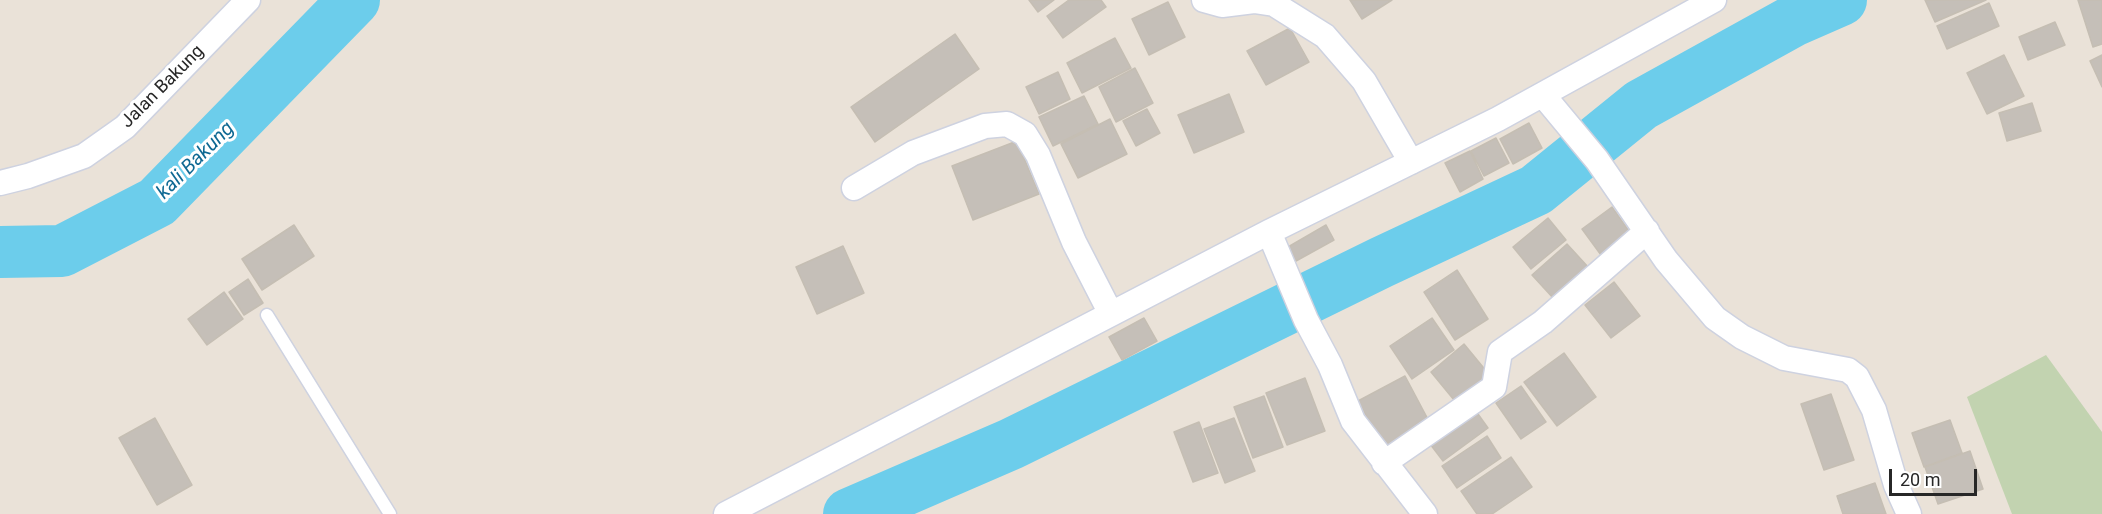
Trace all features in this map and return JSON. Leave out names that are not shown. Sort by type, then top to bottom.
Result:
[{"type":"street","name":"Jalan Bakung","points":[[0,183],[28,176],[84,156],[125,127],[248,0]]},
{"type":"street","points":[[1204,0],[1222,5],[1254,1],[1274,4],[1325,36],[1364,81],[1411,162]]},
{"type":"street","points":[[726,514],[1269,232],[1543,95],[1714,0]]},
{"type":"street","points":[[1543,95],[1597,160],[1666,260],[1710,312],[1742,337],[1784,358],[1848,370],[1857,377],[1874,410],[1896,485],[1909,514]]},
{"type":"street","points":[[854,188],[913,153],[985,126],[1007,124],[1025,134],[1038,155],[1074,242],[1111,314]]},
{"type":"street","points":[[1384,463],[1494,387],[1500,352],[1543,322],[1647,231]]},
{"type":"street","points":[[1269,232],[1282,267],[1330,365],[1353,421],[1425,514]]},
{"type":"lane","points":[[267,315],[390,514]]},
{"type":"green space","points":[[2046,355],[2102,432],[2102,514],[2012,514],[1967,397]]},
{"type":"building","points":[[1029,0],[1054,0],[1038,12]]},
{"type":"building","points":[[1069,0],[1101,0],[1106,7],[1063,38],[1047,16]]},
{"type":"building","points":[[1350,0],[1392,0],[1362,19]]},
{"type":"building","points":[[1925,0],[1986,0],[1935,22]]},
{"type":"building","points":[[2078,0],[2102,0],[2102,44],[2093,47]]},
{"type":"building","points":[[1168,2],[1185,37],[1149,55],[1132,19]]},
{"type":"building","points":[[1989,3],[1999,26],[1947,49],[1937,26]]},
{"type":"building","points":[[2055,22],[2065,45],[2028,60],[2019,37]]},
{"type":"building","points":[[1290,28],[1309,62],[1266,85],[1247,51]]},
{"type":"building","points":[[955,34],[979,69],[875,142],[851,107]]},
{"type":"building","points":[[1115,38],[1131,68],[1082,93],[1067,63]]},
{"type":"building","points":[[2004,55],[2024,96],[1987,114],[1967,73]]},
{"type":"building","points":[[2102,55],[2102,87],[2090,61]]},
{"type":"building","points":[[1135,68],[1153,103],[1116,122],[1099,87]]},
{"type":"building","points":[[1058,72],[1070,99],[1039,114],[1026,87]]},
{"type":"building","points":[[1229,94],[1244,132],[1194,153],[1178,115]]},
{"type":"building","points":[[1084,96],[1098,124],[1053,146],[1039,117]]},
{"type":"building","points":[[2032,103],[2041,131],[2007,141],[1999,113]]},
{"type":"building","points":[[1147,109],[1160,133],[1136,146],[1123,121]]},
{"type":"building","points":[[1110,119],[1127,154],[1078,178],[1061,144]]},
{"type":"building","points":[[1529,123],[1542,148],[1513,164],[1500,139]]},
{"type":"building","points":[[1496,138],[1509,163],[1484,176],[1471,151]]},
{"type":"building","points":[[1017,141],[1039,194],[973,220],[952,166]]},
{"type":"building","points":[[1470,151],[1483,179],[1460,192],[1445,163]]},
{"type":"building","points":[[1612,207],[1631,234],[1601,255],[1582,229]]},
{"type":"building","points":[[1548,218],[1566,240],[1531,269],[1513,247]]},
{"type":"building","points":[[294,225],[314,256],[262,290],[242,259]]},
{"type":"building","points":[[1326,225],[1334,240],[1296,261],[1288,247]]},
{"type":"building","points":[[1567,244],[1589,268],[1554,299],[1532,275]]},
{"type":"building","points":[[843,246],[864,293],[817,314],[796,267]]},
{"type":"building","points":[[1457,270],[1488,319],[1455,340],[1424,292]]},
{"type":"building","points":[[248,279],[263,303],[244,315],[229,292]]},
{"type":"building","points":[[1614,282],[1640,316],[1611,338],[1585,305]]},
{"type":"building","points":[[224,292],[243,319],[207,345],[188,319]]},
{"type":"building","points":[[1144,318],[1157,341],[1122,360],[1109,337]]},
{"type":"building","points":[[1432,318],[1454,350],[1412,379],[1390,346]]},
{"type":"building","points":[[1464,344],[1492,378],[1459,406],[1431,372]]},
{"type":"building","points":[[1564,353],[1596,397],[1557,426],[1524,382]]},
{"type":"building","points":[[1405,376],[1431,425],[1385,450],[1358,401]]},
{"type":"building","points":[[1305,378],[1325,431],[1287,445],[1266,393]]},
{"type":"building","points":[[1521,386],[1546,422],[1521,439],[1496,403]]},
{"type":"building","points":[[1831,394],[1854,460],[1824,470],[1801,404]]},
{"type":"building","points":[[1264,396],[1283,447],[1253,458],[1234,407]]},
{"type":"building","points":[[1473,407],[1488,428],[1443,461],[1427,440]]},
{"type":"building","points":[[155,418],[192,485],[157,505],[119,438]]},
{"type":"building","points":[[1234,418],[1255,471],[1225,483],[1204,429]]},
{"type":"building","points":[[1950,420],[1962,453],[1924,467],[1912,433]]},
{"type":"building","points":[[1199,422],[1218,473],[1193,482],[1174,432]]},
{"type":"building","points":[[1487,436],[1501,458],[1457,488],[1442,466]]},
{"type":"building","points":[[1970,451],[1983,489],[1938,504],[1925,467]]},
{"type":"building","points":[[1511,457],[1532,487],[1492,514],[1477,514],[1461,491]]},
{"type":"building","points":[[1875,483],[1886,514],[1843,514],[1837,496]]},
{"type":"waterway","name":"kali Bakung","points":[[0,252],[62,251],[157,202],[354,0]]},
{"type":"waterway","points":[[849,514],[1011,444],[1382,262],[1536,190],[1641,105],[1793,21],[1841,0]]}]
